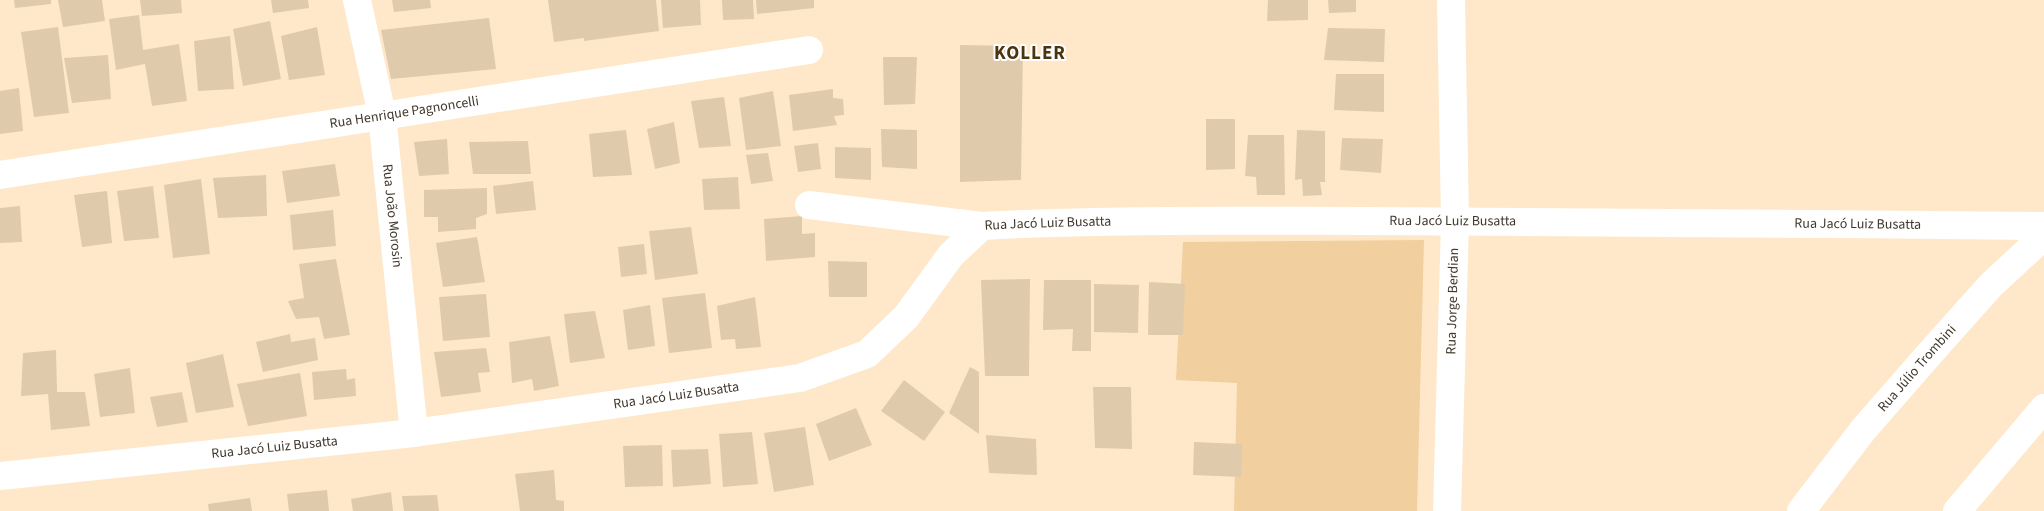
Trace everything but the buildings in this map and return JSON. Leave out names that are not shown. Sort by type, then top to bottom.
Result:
[{"type":"street","name":"Rua João Morosin","points":[[357,0],[382,116],[414,433]]},
{"type":"street","name":"Rua Jorge Berdian","points":[[1446,511],[1455,221],[1451,0]]},
{"type":"street","name":"Rua Henrique Pagnoncelli","points":[[0,175],[809,50]]},
{"type":"street","points":[[809,205],[982,226]]},
{"type":"street","name":"Rua Jacó Luiz Busatta","points":[[0,476],[414,433],[800,378],[867,354],[906,317],[951,255],[982,226],[1055,222],[1455,221],[2044,226]]},
{"type":"street","name":"Rua Júlio Trombini","points":[[1801,511],[1863,430],[1926,358],[1991,285],[2044,236]]},
{"type":"street","points":[[1957,511],[2044,408]]},
{"type":"shaded area","points":[[1424,240],[1417,511],[1234,511],[1237,383],[1176,380],[1183,242]]},
{"type":"district","name":"KOLLER","points":[[1030,53]]}]
